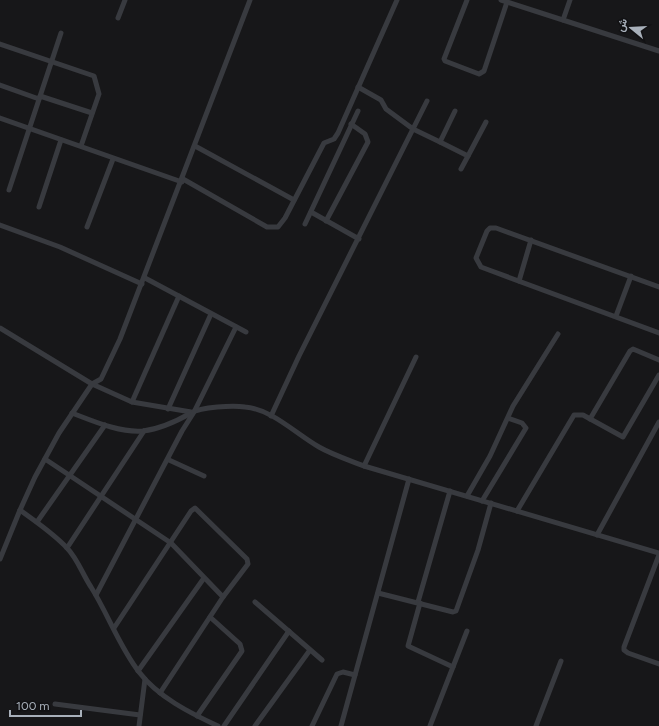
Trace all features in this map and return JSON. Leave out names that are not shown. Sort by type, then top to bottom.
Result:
[{"type":"street","points":[[118,18],[124,0]]},
{"type":"street","points":[[0,559],[20,510],[45,459],[72,413],[92,384],[101,379],[145,278],[250,0]]},
{"type":"street","points":[[0,118],[81,146],[113,159],[183,180],[267,227],[278,227],[324,143],[334,139],[338,133],[397,0]]},
{"type":"street","points":[[468,0],[444,59],[445,61],[479,74],[484,71],[508,2]]},
{"type":"street","points":[[501,0],[659,51]]},
{"type":"street","points":[[563,20],[570,0]]},
{"type":"street","points":[[9,190],[61,32]]},
{"type":"street","points":[[0,44],[94,76],[99,94],[81,146]]},
{"type":"street","points":[[0,85],[92,113]]},
{"type":"street","points":[[358,87],[381,100],[386,109],[413,129],[468,156]]},
{"type":"street","points":[[271,416],[299,356],[427,101]]},
{"type":"street","points":[[304,224],[358,111]]},
{"type":"street","points":[[440,142],[455,111]]},
{"type":"street","points":[[461,169],[486,122]]},
{"type":"street","points":[[326,221],[368,142],[365,134],[351,124]]},
{"type":"street","points":[[39,207],[61,140]]},
{"type":"street","points":[[195,146],[294,200]]},
{"type":"street","points":[[87,227],[113,159]]},
{"type":"street","points":[[311,212],[359,239]]},
{"type":"street","points":[[0,225],[60,247],[142,284]]},
{"type":"street","points":[[659,287],[496,228],[490,228],[487,231],[476,258],[481,267],[659,333]]},
{"type":"street","points":[[518,281],[531,240]]},
{"type":"street","points":[[616,316],[631,276]]},
{"type":"street","points":[[145,278],[246,332]]},
{"type":"street","points":[[132,402],[179,296]]},
{"type":"street","points":[[168,409],[211,314]]},
{"type":"street","points":[[96,595],[169,460],[182,431],[236,327]]},
{"type":"street","points":[[0,328],[92,384],[132,402],[193,412],[234,406],[251,408],[271,416],[328,452],[364,466],[659,554],[624,647],[624,650],[628,653],[659,664]]},
{"type":"street","points":[[467,496],[490,456],[526,384],[558,334]]},
{"type":"street","points":[[590,419],[630,350],[633,349],[659,360]]},
{"type":"street","points":[[364,466],[416,357]]},
{"type":"street","points":[[517,511],[571,418],[578,414],[623,437],[659,374]]},
{"type":"street","points":[[72,413],[105,425],[144,431],[182,419],[193,412]]},
{"type":"street","points":[[482,501],[526,428],[522,423],[508,418]]},
{"type":"street","points":[[597,535],[659,422]]},
{"type":"street","points":[[37,522],[105,425]]},
{"type":"street","points":[[67,548],[144,431]]},
{"type":"street","points":[[45,459],[171,543],[223,597]]},
{"type":"street","points":[[169,460],[204,476]]},
{"type":"street","points":[[341,726],[409,479]]},
{"type":"street","points":[[450,491],[408,646],[453,667]]},
{"type":"street","points":[[378,592],[453,612],[456,611],[478,550],[491,503]]},
{"type":"street","points":[[114,628],[191,512],[196,509],[247,559],[248,564],[223,597],[160,693]]},
{"type":"street","points":[[20,510],[37,522],[67,548],[96,595],[138,671],[145,679],[160,693],[197,716],[218,726]]},
{"type":"street","points":[[138,671],[204,578]]},
{"type":"street","points":[[255,602],[322,660]]},
{"type":"street","points":[[197,716],[242,651],[240,644],[210,618]]},
{"type":"street","points":[[224,726],[289,631]]},
{"type":"street","points":[[430,726],[467,631]]},
{"type":"street","points":[[255,726],[310,650]]},
{"type":"street","points":[[536,726],[561,661]]},
{"type":"street","points":[[312,726],[337,674],[343,672],[355,675]]},
{"type":"street","points":[[138,726],[145,679]]},
{"type":"street","points":[[55,704],[140,715]]}]
